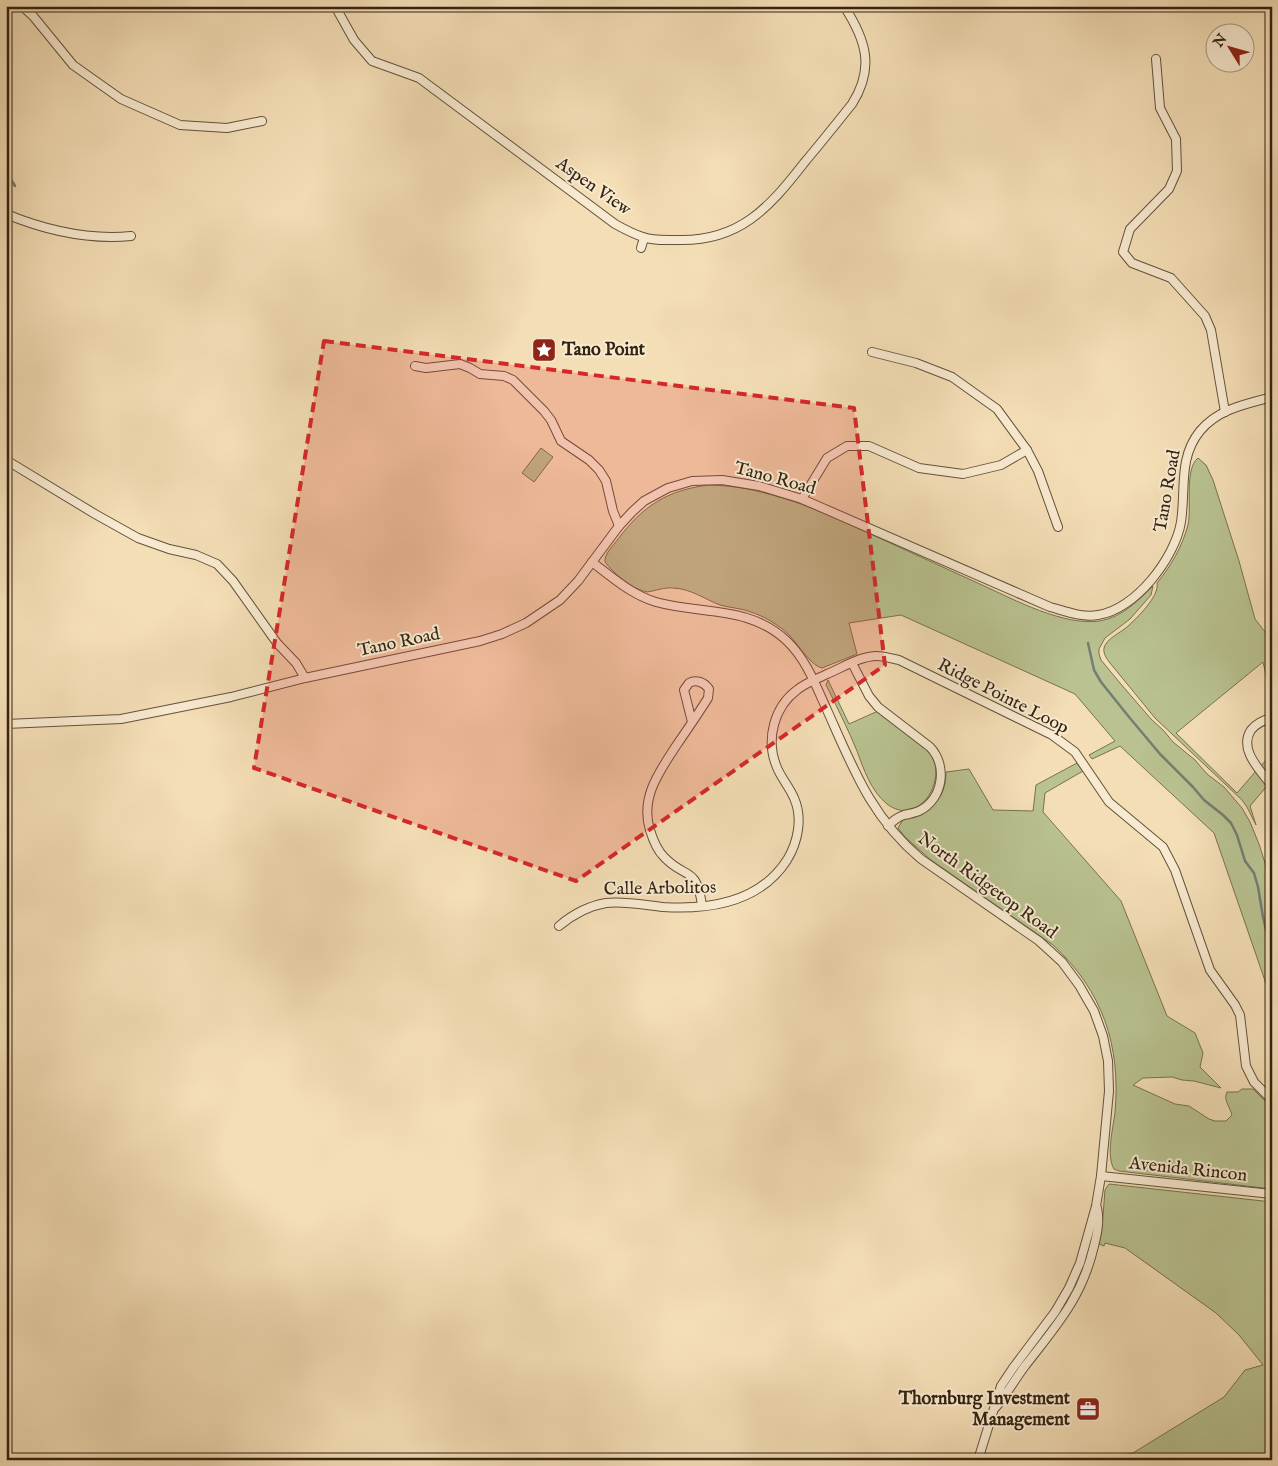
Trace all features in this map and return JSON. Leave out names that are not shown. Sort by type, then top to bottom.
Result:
[{"type":"street","points":[[22,6],[33,16],[73,65],[121,99],[180,125],[227,128],[262,121]]},
{"type":"street","name":"Aspen View","points":[[335,6],[354,40],[372,61],[418,78],[615,224],[644,238],[683,240],[714,236],[754,218],[778,197],[852,104],[864,78],[866,53],[860,32],[844,6]]},
{"type":"street","points":[[1156,59],[1160,108],[1176,139],[1177,170],[1169,190],[1130,228],[1123,252],[1132,263],[1171,278],[1205,316],[1211,330],[1225,412]]},
{"type":"street","points":[[6,214],[59,231],[113,238],[131,236]]},
{"type":"street","points":[[641,248],[644,238]]},
{"type":"street","points":[[872,352],[916,363],[952,378],[997,409],[1027,450],[1038,470],[1058,527]]},
{"type":"street","points":[[414,366],[426,368],[460,364],[480,374],[504,376],[513,380],[544,411],[551,420],[561,441],[589,460],[599,470],[606,481],[612,511],[619,526]]},
{"type":"street","name":"Tano Road","points":[[6,724],[121,719],[231,697],[305,678],[390,661],[502,634],[536,618],[569,592],[619,526],[644,501],[668,488],[692,481],[727,480],[759,486],[802,499],[1050,607],[1076,614],[1100,615],[1116,610],[1130,600],[1151,580],[1168,556],[1181,522],[1184,471],[1189,449],[1206,424],[1225,412],[1272,397]]},
{"type":"street","points":[[802,499],[827,458],[847,446],[869,446],[919,468],[963,474],[1001,465],[1027,450]]},
{"type":"street","points":[[6,460],[138,538],[169,549],[196,555],[216,564],[233,581],[277,643],[296,663],[305,678]]},
{"type":"street","name":"North Ridgetop Road","points":[[592,562],[625,587],[647,599],[668,605],[732,613],[762,624],[781,636],[807,668],[862,788],[888,826],[921,859],[1051,951],[1080,984],[1099,1024],[1108,1061],[1109,1091],[1101,1176],[1096,1206],[1080,1263],[1069,1288],[1048,1322],[1006,1378],[998,1394],[978,1460]]},
{"type":"street","name":"Ridge Pointe Loop","points":[[813,680],[852,663],[878,656],[899,660],[1052,736],[1075,752],[1109,802],[1163,847],[1175,870],[1210,970],[1235,1004],[1240,1015],[1246,1066],[1254,1082],[1272,1100]]},
{"type":"street","points":[[852,663],[874,703],[930,747],[935,752],[942,771],[940,783],[933,798],[919,811],[900,816],[888,826]]},
{"type":"street","name":"Calle Arbolitos","points":[[559,926],[581,911],[606,903],[680,907],[732,901],[753,892],[773,878],[781,869],[792,850],[798,829],[797,807],[794,797],[776,765],[771,739],[775,721],[782,706],[798,689],[813,680]]},
{"type":"street","points":[[692,722],[684,690],[689,683],[697,681],[707,686],[709,695],[692,722],[654,782],[649,795],[647,811],[649,828],[655,844],[668,861],[696,880],[700,890],[702,905]]},
{"type":"street","points":[[1272,718],[1261,721],[1256,725],[1246,742],[1250,755],[1272,786]]},
{"type":"street","name":"Avenida Rincon","points":[[1101,1176],[1272,1194]]},
{"type":"highlighted area","points":[[324,341],[854,408],[885,665],[576,881],[254,768]]},
{"type":"green space","points":[[541,448],[553,457],[534,482],[522,473]]},
{"type":"green space","points":[[1198,458],[1206,465],[1213,480],[1255,619],[1272,641],[1272,699],[1263,662],[1176,733],[1237,793],[1256,771],[1267,786],[1250,806],[1256,825],[1242,800],[1155,718],[1110,663],[1104,652],[1107,642],[1131,623],[1151,601],[1157,588],[1157,583],[1179,549],[1188,525],[1191,471]]},
{"type":"green space","points":[[709,485],[753,490],[795,502],[835,518],[1024,604],[1071,620],[1086,622],[1108,619],[1135,603],[1153,586],[1151,595],[1130,619],[1105,638],[1099,649],[1099,654],[1101,660],[1151,719],[1173,742],[1195,760],[1207,774],[1224,787],[1242,808],[1250,822],[1272,885],[1272,1001],[1214,833],[1120,746],[1092,759],[1089,755],[1115,741],[1075,694],[901,615],[849,623],[857,654],[822,668],[807,657],[785,631],[764,618],[747,611],[720,605],[692,592],[680,589],[667,588],[647,592],[635,588],[613,571],[605,562],[611,547],[627,527],[647,509],[668,496],[694,487]]},
{"type":"green space","points":[[828,680],[849,724],[878,711],[914,737],[931,754],[935,765],[936,777],[927,798],[919,806],[909,810],[898,810],[881,799],[869,780],[850,734],[826,685]]},
{"type":"green space","points":[[1272,753],[1272,780],[1261,766]]},
{"type":"green space","points":[[1077,763],[1083,771],[1045,793],[1043,812],[1121,901],[1167,1016],[1195,1033],[1203,1053],[1200,1067],[1221,1088],[1172,1077],[1143,1078],[1133,1085],[1175,1104],[1189,1106],[1215,1121],[1226,1121],[1232,1115],[1226,1101],[1227,1092],[1253,1089],[1272,1108],[1272,1189],[1114,1169],[1110,1150],[1115,1113],[1115,1065],[1105,1021],[1085,981],[1053,945],[931,860],[905,837],[898,828],[904,818],[922,812],[935,803],[943,790],[946,772],[969,769],[993,810],[1033,811],[1036,785]]},
{"type":"green space","points":[[1109,1184],[1272,1202],[1272,1460],[1091,1460],[1133,1453],[1224,1397],[1245,1370],[1263,1365],[1239,1335],[1216,1313],[1125,1248],[1105,1243],[1104,1246],[1099,1244],[1105,1190]]},
{"type":"waterway","points":[[6,171],[15,186]]},
{"type":"waterway","points":[[1088,643],[1094,670],[1101,682],[1160,754],[1204,800],[1231,823],[1245,861],[1254,873],[1266,930],[1272,940]]},
{"type":"place","name":"Tano Point","points":[[544,350]]},
{"type":"place","name":"Thornburg Investment Management","points":[[1088,1409]]}]
